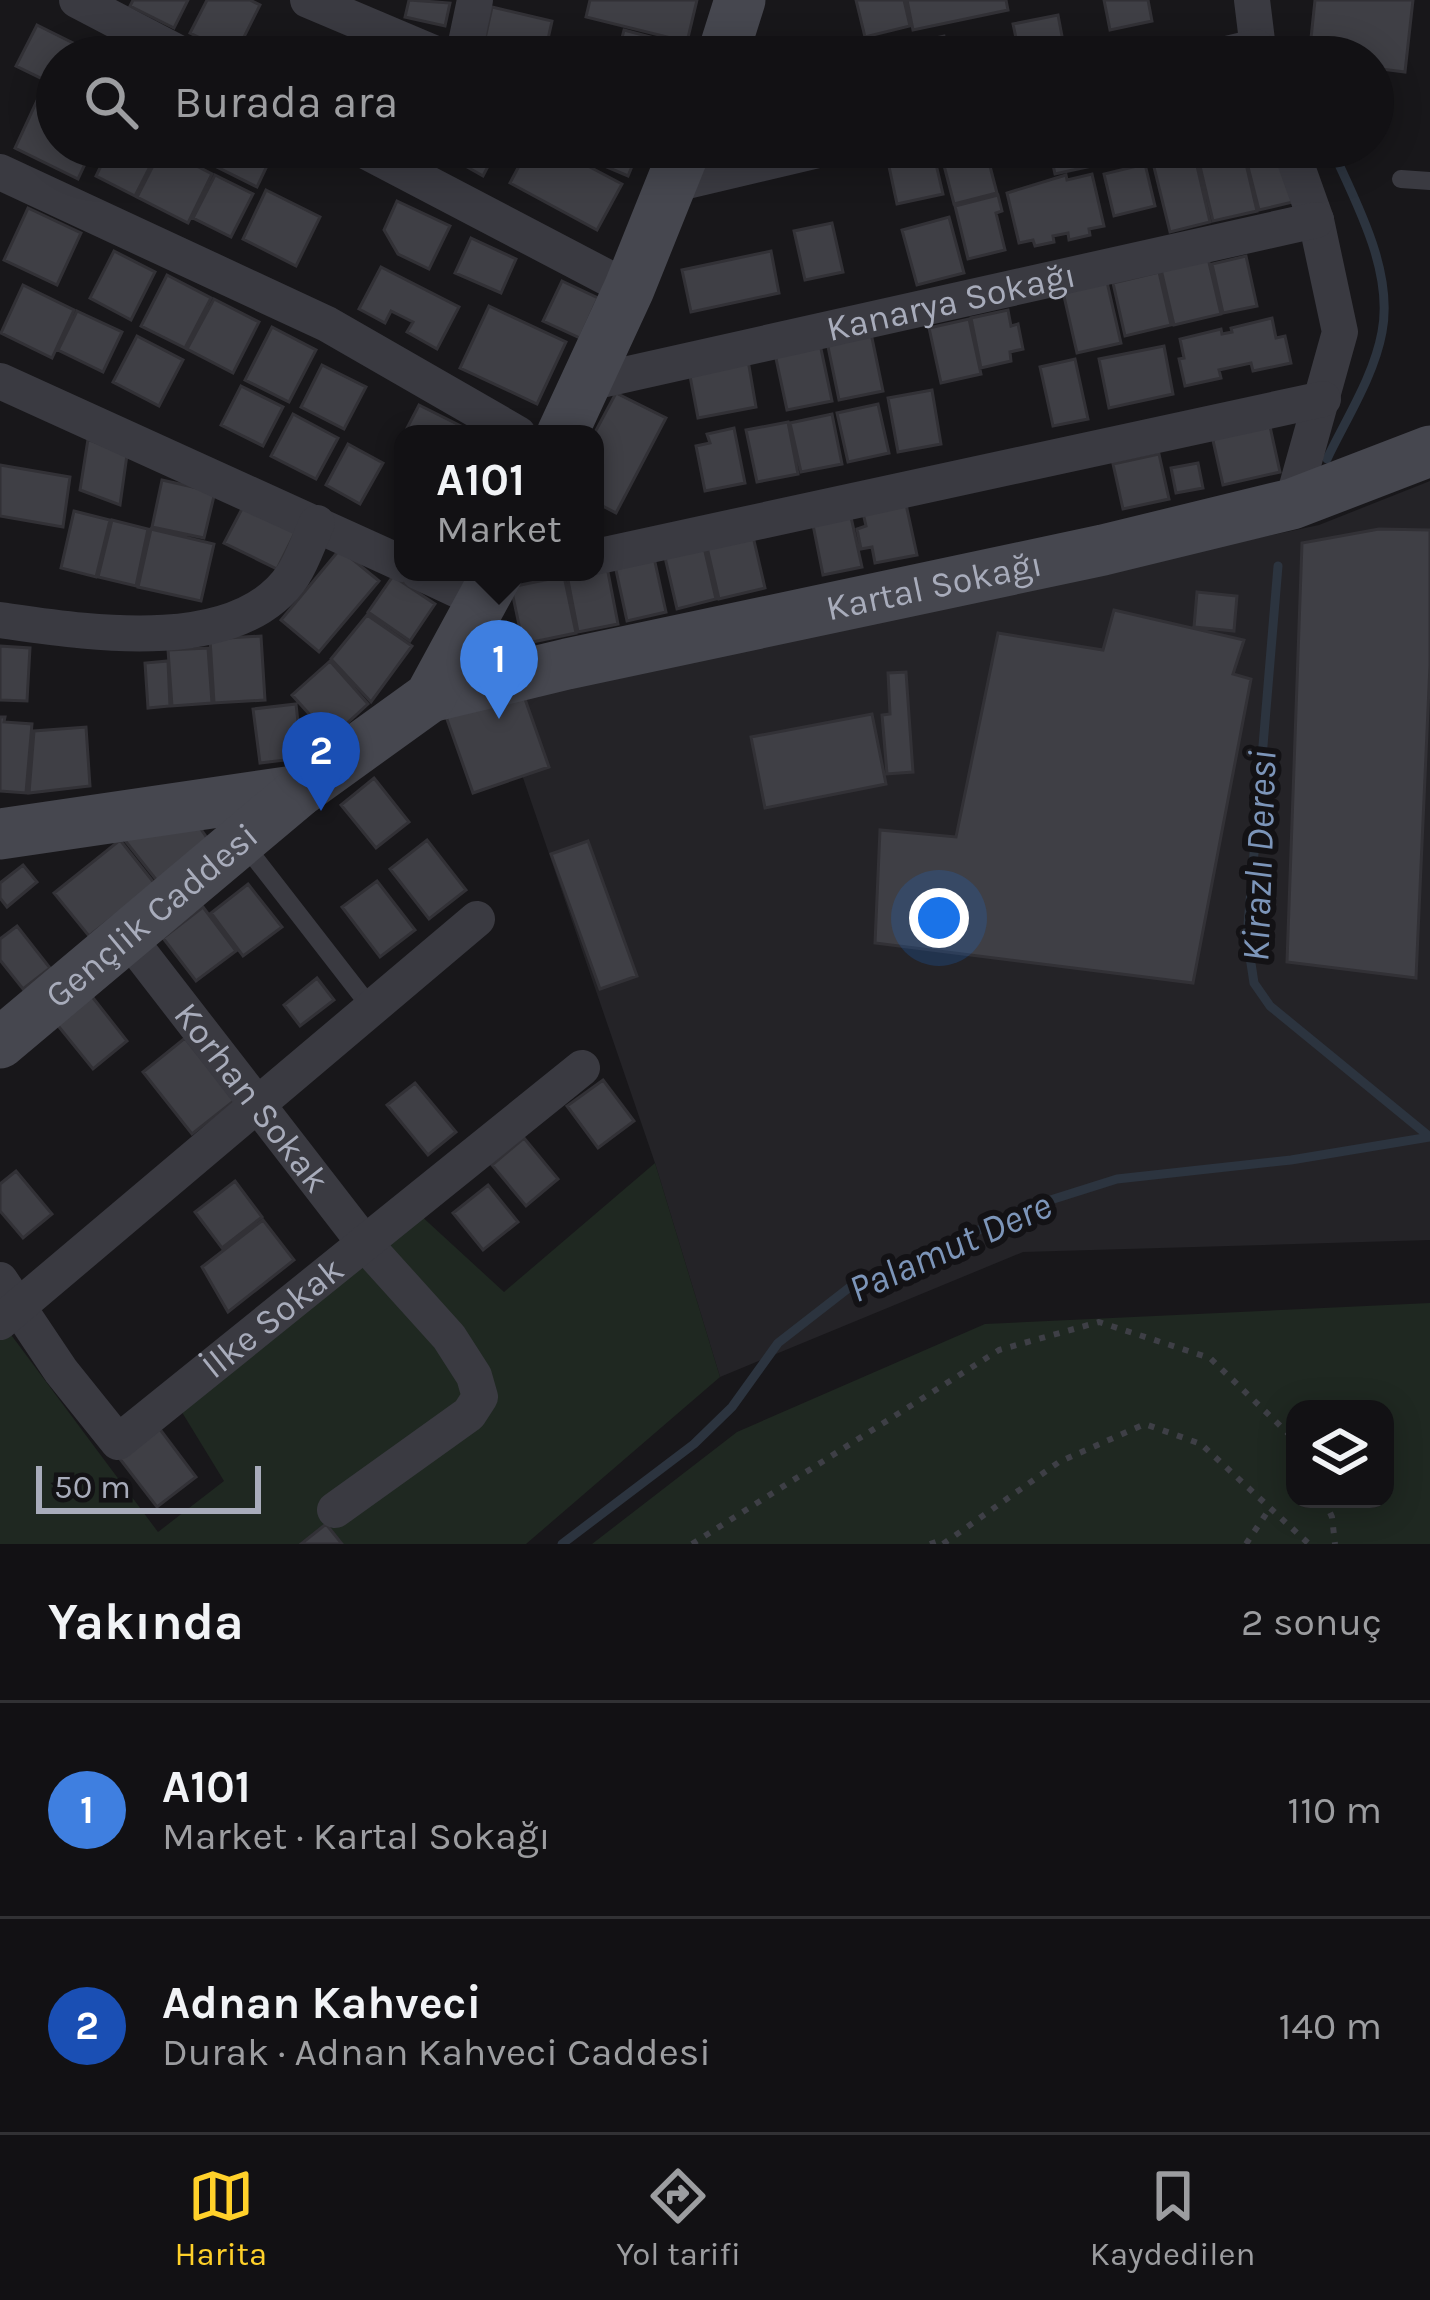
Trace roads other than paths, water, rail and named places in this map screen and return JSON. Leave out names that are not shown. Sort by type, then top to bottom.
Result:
[{"type":"main road","points":[[729,36],[740,0]]},
{"type":"main road","points":[[567,425],[677,168]]},
{"type":"main road","name":"Kartal Sokağı","points":[[430,697],[1292,504],[1430,451]]},
{"type":"main road","points":[[430,697],[500,581]]},
{"type":"main road","name":"Gençlik Caddesi","points":[[0,1042],[301,790],[430,697]]},
{"type":"main road","points":[[0,834],[301,790]]},
{"type":"street","points":[[76,0],[145,36]]},
{"type":"street","points":[[308,0],[393,36]]},
{"type":"street","points":[[468,36],[476,0]]},
{"type":"street","points":[[1252,0],[1255,36]]},
{"type":"street","points":[[398,168],[629,289]]},
{"type":"street","points":[[1292,504],[1340,332],[1316,220],[1297,168]]},
{"type":"street","points":[[0,172],[327,324],[502,425]]},
{"type":"street","name":"Kanarya Sokağı","points":[[588,383],[1316,220]]},
{"type":"street","points":[[0,382],[394,560]]},
{"type":"street","points":[[604,555],[1323,399]]},
{"type":"street","points":[[0,620],[99,634],[212,628],[258,608],[292,577],[316,524]]},
{"type":"street","points":[[6,1304],[261,1105],[476,919]]},
{"type":"street","name":"Korhan Sokak","points":[[127,935],[367,1245],[449,1337],[475,1376],[480,1397],[469,1414],[335,1510]]},
{"type":"street","name":"İlke Sokak","points":[[6,1304],[118,1442],[582,1068]]},
{"type":"lane","points":[[1401,179],[1430,181]]},
{"type":"lane","points":[[241,841],[372,1009]]},
{"type":"waterway","name":"Kirazlı Deresi","points":[[1327,459],[1373,365],[1384,308],[1370,237],[1341,168]]},
{"type":"waterway","name":"Kirazlı Deresi","points":[[1278,566],[1247,937],[1254,983],[1270,1006],[1430,1137]]},
{"type":"waterway","name":"Palamut Dere","points":[[562,1544],[694,1444],[732,1407],[778,1343],[850,1287],[897,1270],[1022,1209],[1117,1179],[1291,1160],[1430,1137]]},
{"type":"place","name":"A101","points":[[499,719]]},
{"type":"place","name":"Adnan Kahveci","points":[[321,811]]}]
